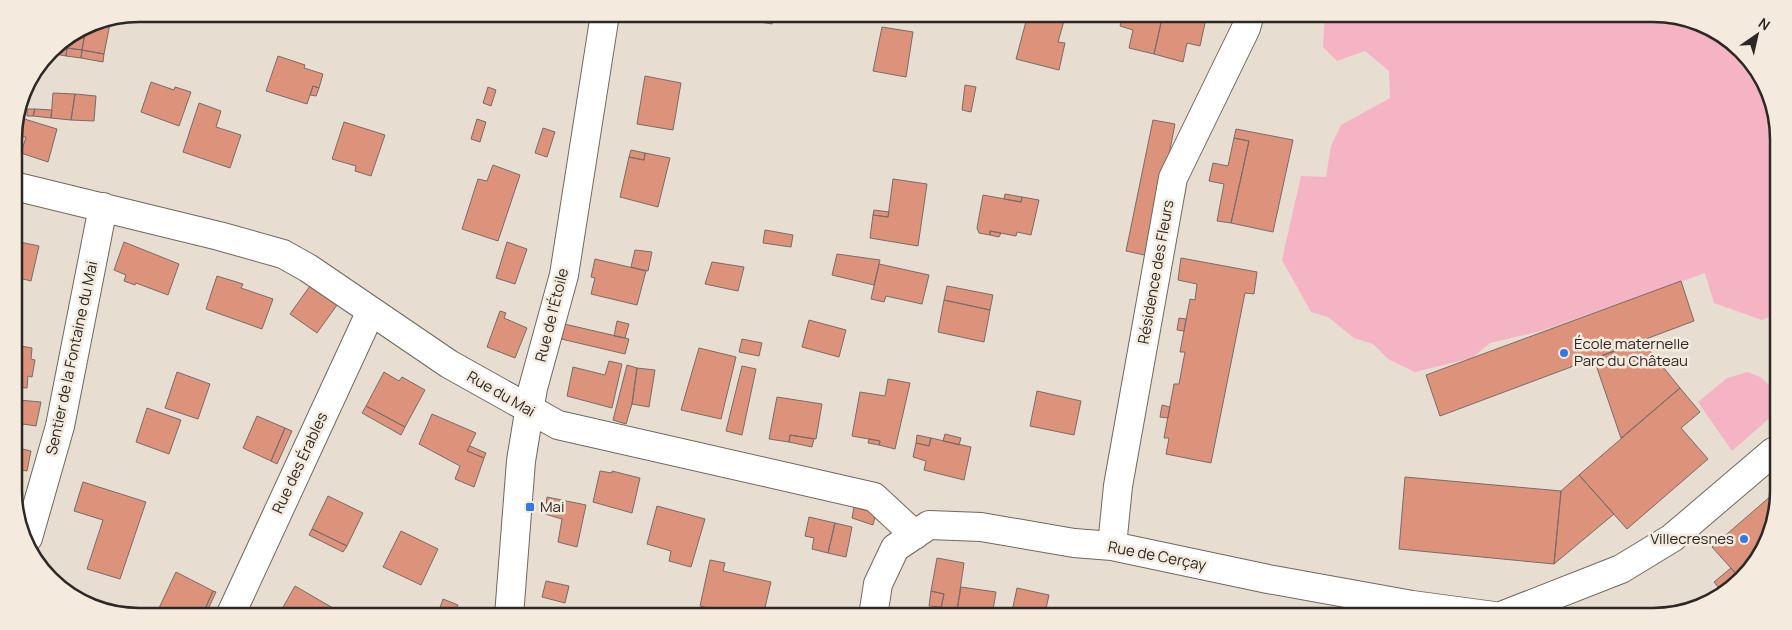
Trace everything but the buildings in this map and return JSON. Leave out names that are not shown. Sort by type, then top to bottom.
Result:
[{"type":"street","name":"Rue de l'Étoile","points":[[510,608],[516,515],[533,388],[564,275],[604,22]]},
{"type":"street","name":"Résidence des Fleurs","points":[[1112,546],[1118,486],[1173,178],[1248,22]]},
{"type":"street","name":"Rue du Mai","points":[[23,188],[103,206],[283,254],[308,268],[448,364],[558,425],[874,497],[915,535]]},
{"type":"street","name":"Sentier de la Fontaine du Mai","points":[[30,531],[60,426],[103,206]]},
{"type":"street","name":"Rue des Érables","points":[[234,608],[371,311]]},
{"type":"street","points":[[1524,607],[1621,569],[1672,538],[1770,455]]},
{"type":"street","name":"Rue de Cerçay","points":[[874,608],[878,584],[895,548],[930,525],[981,527],[1074,543],[1112,546],[1268,578],[1428,607]]},
{"type":"shaded area","points":[[1325,22],[1652,22],[1683,26],[1718,42],[1732,54],[1732,60],[1738,60],[1745,68],[1754,81],[1766,109],[1770,140],[1770,316],[1762,320],[1714,303],[1705,273],[1541,331],[1490,343],[1472,358],[1415,372],[1388,359],[1373,344],[1354,338],[1328,317],[1311,312],[1282,260],[1301,176],[1326,177],[1331,146],[1341,125],[1390,98],[1389,71],[1365,51],[1337,61],[1323,47]]},
{"type":"shaded area","points":[[1748,372],[1760,377],[1770,386],[1770,418],[1732,451],[1698,402],[1727,378]]},
{"type":"place","name":"École maternelle Parc du Château","points":[[1564,353]]},
{"type":"place","name":"Mai","points":[[530,507]]},
{"type":"place","name":"Villecresnes","points":[[1744,539]]}]
